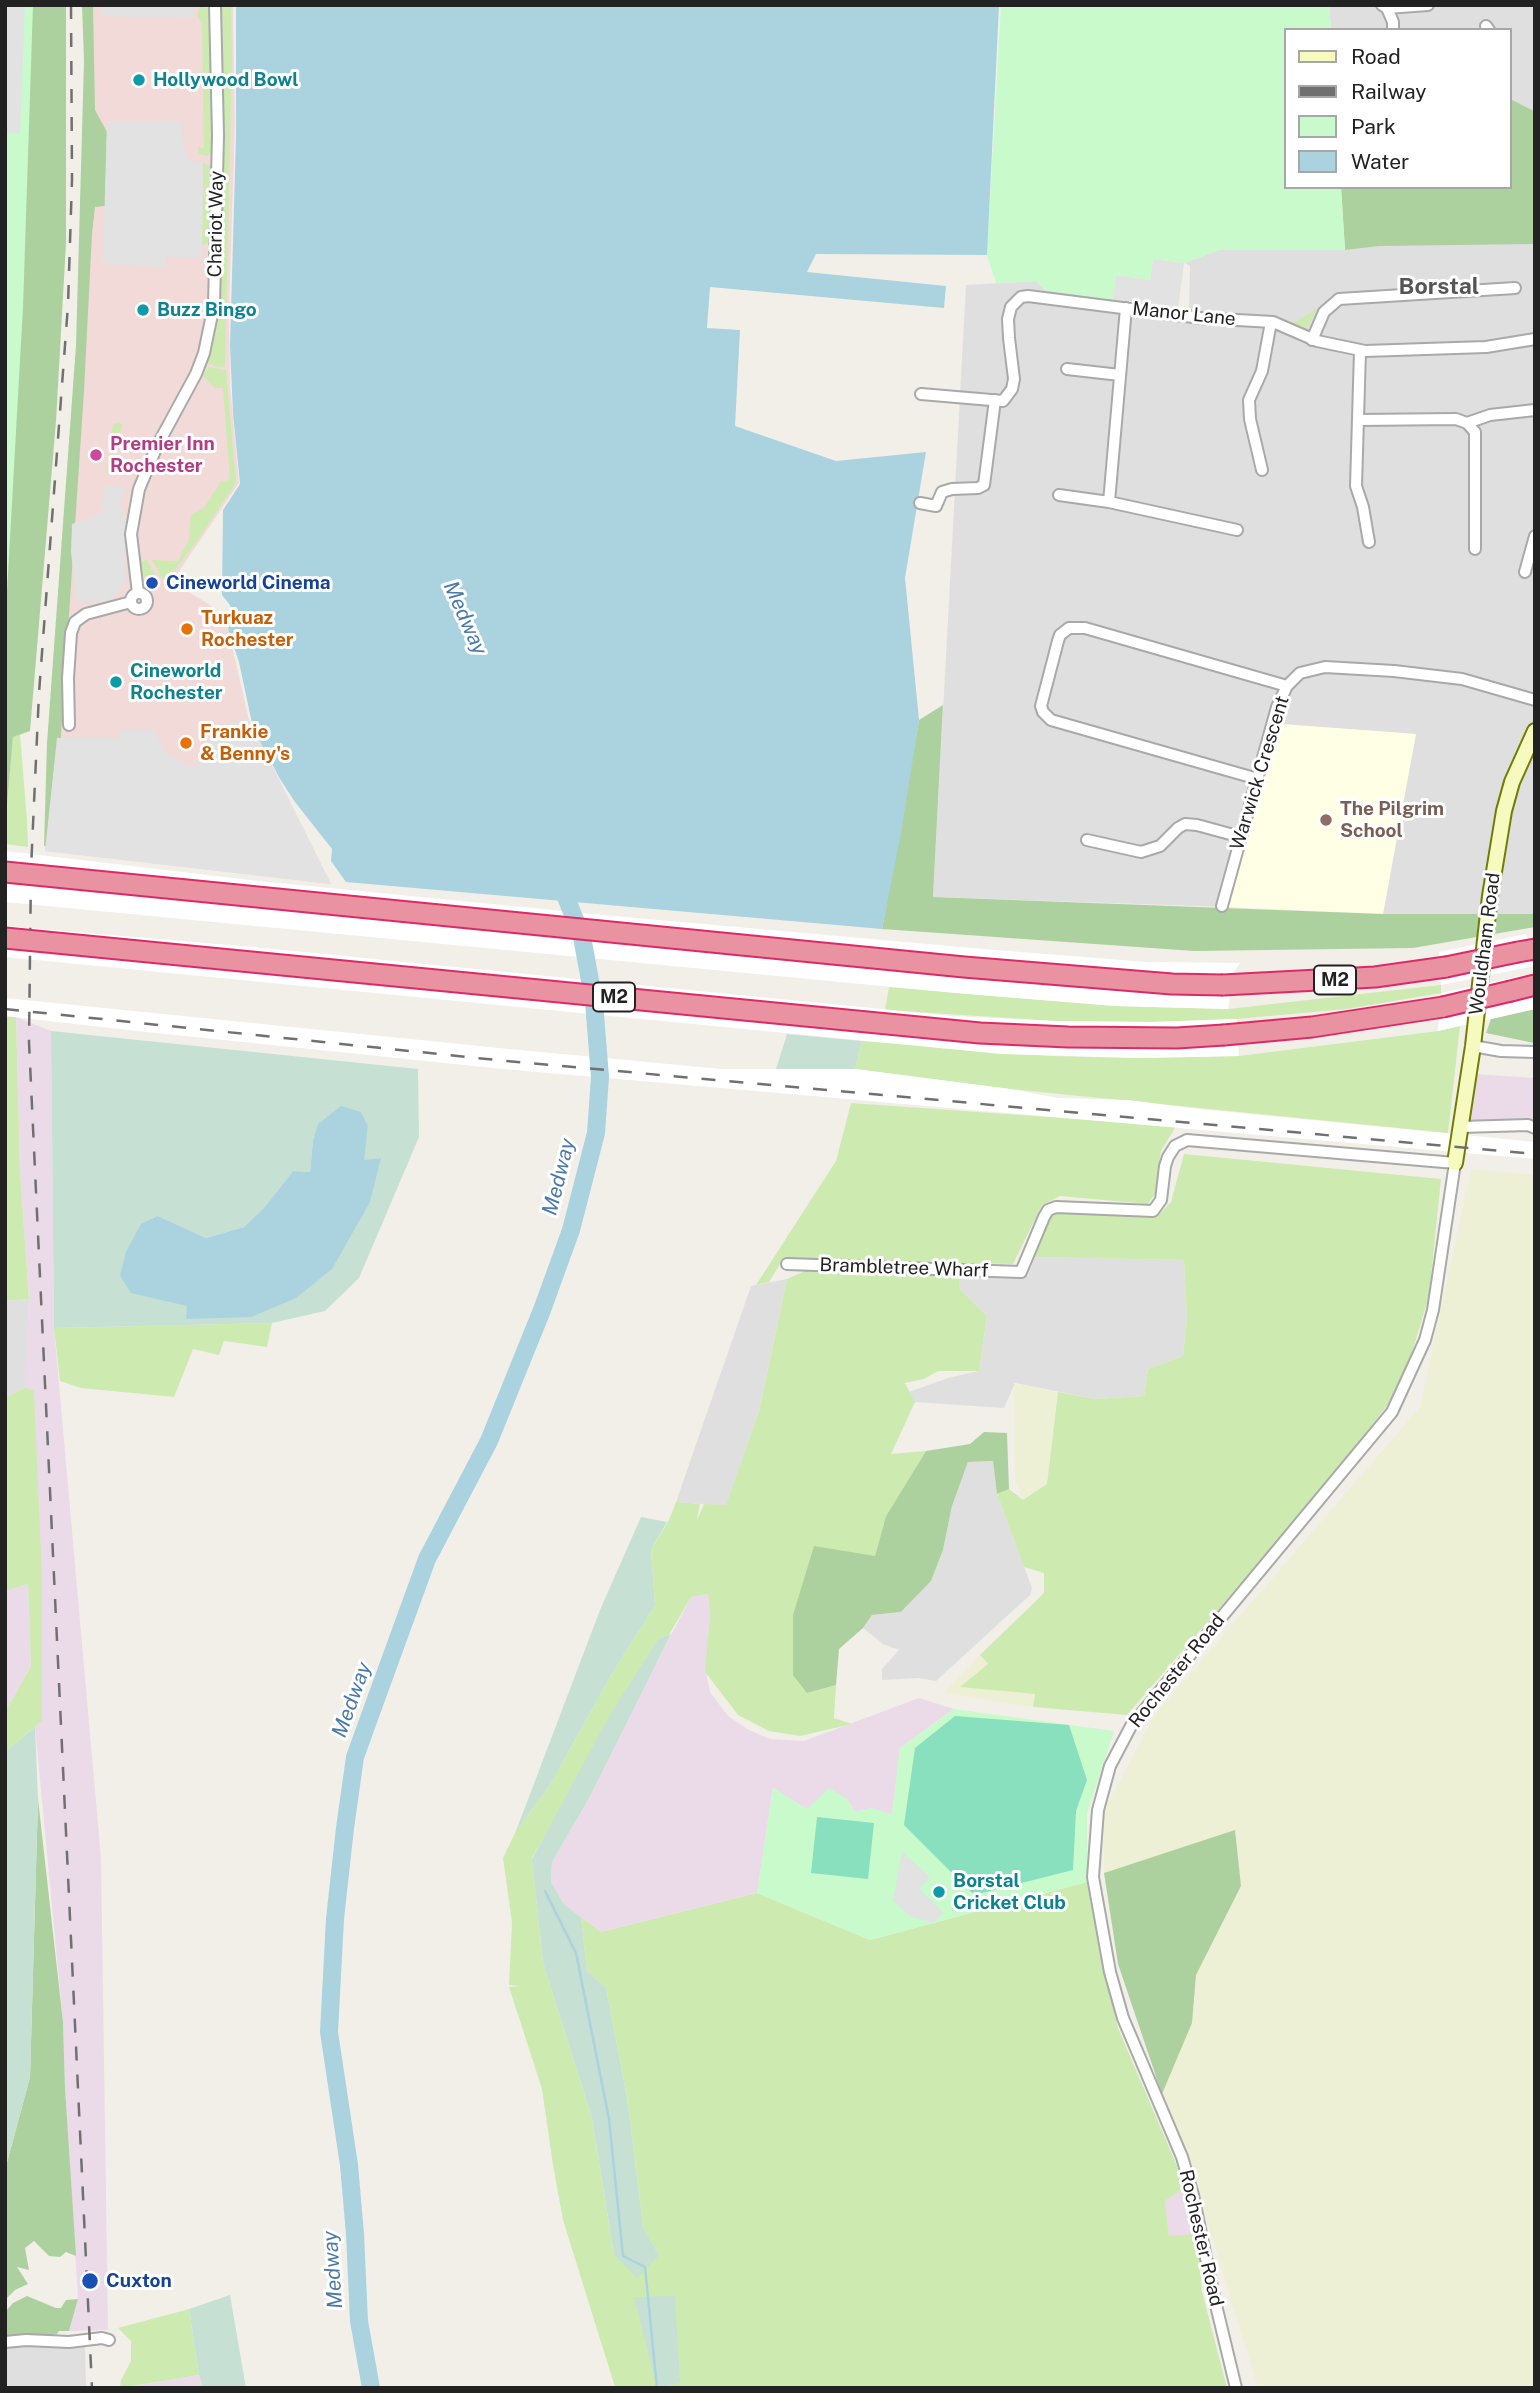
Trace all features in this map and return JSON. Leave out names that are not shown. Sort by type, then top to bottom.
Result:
[{"type":"highway","name":"M2","points":[[5,872],[937,964],[1172,984],[1223,985],[1375,977],[1446,967],[1526,951]]},
{"type":"highway","name":"M2","points":[[5,939],[946,1030],[1068,1037],[1177,1038],[1312,1027],[1443,1007],[1535,985]]},
{"type":"street","name":"Chariot Way","points":[[69,725],[71,633],[80,617],[134,598],[131,534],[139,489],[157,446],[196,374],[204,353],[214,305],[218,135],[215,5]]},
{"type":"street","points":[[1392,28],[1384,7],[1429,5]]},
{"type":"street","points":[[1312,340],[1324,312],[1339,299],[1515,288]]},
{"type":"street","name":"Manor Lane","points":[[995,400],[1003,401],[1012,389],[1014,379],[1008,319],[1011,307],[1021,298],[1028,296],[1201,318],[1271,322],[1312,340],[1360,351],[1486,347],[1535,339]]},
{"type":"street","points":[[1109,502],[1126,307]]},
{"type":"street","points":[[1262,470],[1249,400],[1262,371],[1271,322]]},
{"type":"street","points":[[1360,351],[1356,486],[1369,542]]},
{"type":"street","points":[[1067,369],[1120,374]]},
{"type":"street","points":[[920,503],[936,506],[942,492],[984,485],[995,400],[921,394]]},
{"type":"street","points":[[1467,423],[1490,415],[1535,410]]},
{"type":"street","points":[[1358,420],[1457,419],[1467,423],[1475,432],[1475,549]]},
{"type":"street","points":[[1059,495],[1109,502],[1237,530]]},
{"type":"street","points":[[1525,572],[1535,536]]},
{"type":"street","points":[[1258,779],[1051,720],[1041,706],[1054,652],[1060,635],[1075,626],[1287,687]]},
{"type":"street","name":"Warwick Crescent","points":[[1222,906],[1277,707],[1287,687],[1300,673],[1325,667],[1462,679],[1535,701]]},
{"type":"street","name":"Wouldham Road","points":[[1455,1163],[1473,1046],[1490,896],[1504,811],[1516,771],[1535,731]]},
{"type":"street","points":[[1087,840],[1142,852],[1160,846],[1185,824],[1241,837]]},
{"type":"street","points":[[1473,1046],[1501,1051],[1535,1052]]},
{"type":"street","points":[[1461,1127],[1528,1125],[1535,1128]]},
{"type":"street","name":"Brambletree Wharf","points":[[787,1264],[1021,1272],[1048,1210],[1069,1206],[1146,1213],[1153,1211],[1161,1200],[1168,1157],[1175,1146],[1187,1140],[1455,1163]]},
{"type":"street","name":"Rochester Road","points":[[1236,2388],[1194,2195],[1182,2157],[1123,2018],[1110,1972],[1093,1877],[1098,1810],[1110,1766],[1131,1726],[1392,1412],[1425,1340],[1433,1310],[1455,1163]]},
{"type":"street","points":[[5,2342],[69,2342],[101,2338],[109,2340]]},
{"type":"shaded area","points":[[5,5],[25,5],[20,134],[5,133]]},
{"type":"shaded area","points":[[86,5],[233,5],[235,123],[229,312],[230,385],[239,483],[175,577],[189,592],[215,608],[228,629],[249,720],[331,884],[45,851],[82,319]]},
{"type":"shaded area","points":[[101,5],[193,5],[193,18],[101,16]]},
{"type":"shaded area","points":[[1329,5],[1535,5],[1535,914],[1383,914],[1415,734],[1281,724],[1227,907],[933,897],[966,285],[1036,281],[1045,290],[1189,310],[1190,266],[1184,263],[1219,250],[1345,250],[1505,189],[1512,189],[1512,28],[1331,28]]},
{"type":"shaded area","points":[[107,121],[182,121],[187,157],[193,162],[203,163],[202,257],[166,257],[166,267],[103,264]]},
{"type":"shaded area","points":[[1153,259],[1184,263],[1178,309],[1113,300],[1116,275],[1150,280]]},
{"type":"shaded area","points":[[106,485],[126,488],[119,503],[126,517],[125,581],[116,595],[107,601],[77,603],[71,552],[72,524],[107,510],[101,510]]},
{"type":"shaded area","points":[[249,719],[331,884],[45,851],[57,738],[120,738],[120,730],[154,730],[167,754],[193,768],[214,731],[223,725]]},
{"type":"shaded area","name":"The Pilgrim School","points":[[1280,724],[1416,734],[1383,914],[1227,907]]},
{"type":"shaded area","points":[[16,1017],[51,1031],[54,1328],[101,1858],[108,2330],[69,2331],[78,2299],[63,2022],[35,1727],[42,1721],[42,1579],[24,1413],[29,1298],[20,1171]]},
{"type":"shaded area","points":[[51,1031],[418,1069],[419,1137],[359,1278],[325,1311],[272,1323],[54,1328]],"holes":[[[368,1126],[363,1161],[380,1158],[186,1318],[188,1306],[158,1216],[206,1238],[244,1227],[264,1208],[293,1171],[310,1172],[313,1141]]]},
{"type":"shaded area","points":[[787,1034],[862,1041],[855,1069],[776,1069]]},
{"type":"shaded area","points":[[1475,1074],[1535,1078],[1535,1121],[1469,1120]]},
{"type":"shaded area","points":[[1471,1169],[1535,1175],[1535,2388],[1258,2388],[1197,2188],[1162,2094],[1192,2023],[1196,1975],[1241,1886],[1235,1831],[1104,1873],[1103,1812],[1156,1713],[1420,1407]]},
{"type":"shaded area","points":[[1035,1257],[1184,1260],[1187,1319],[1183,1356],[1148,1369],[1144,1396],[1096,1399],[1015,1383],[1004,1408],[915,1402],[909,1392],[948,1378],[979,1371],[987,1316],[959,1288],[959,1272],[1028,1276]]},
{"type":"shaded area","points":[[787,1279],[759,1411],[726,1506],[676,1502],[751,1286]]},
{"type":"shaded area","points":[[29,1299],[26,1387],[5,1398],[5,1301]]},
{"type":"shaded area","points":[[1014,1383],[1058,1392],[1047,1484],[1023,1500],[1015,1480]]},
{"type":"shaded area","points":[[993,1461],[997,1494],[1032,1588],[1030,1595],[936,1681],[919,1678],[882,1680],[882,1669],[899,1650],[883,1644],[863,1628],[872,1615],[901,1612],[931,1581],[943,1550],[952,1506],[968,1462]]},
{"type":"shaded area","points":[[641,1517],[667,1522],[651,1549],[655,1605],[611,1675],[550,1785],[516,1831],[600,1610]]},
{"type":"shaded area","points":[[28,1584],[31,1666],[5,1712],[5,1591]]},
{"type":"shaded area","points":[[708,1594],[710,1615],[706,1672],[710,1692],[728,1716],[749,1730],[770,1739],[804,1741],[919,1698],[954,1709],[900,1748],[892,1815],[871,1808],[855,1812],[847,1799],[807,1809],[773,1788],[757,1893],[601,1932],[563,1903],[551,1882],[552,1862],[588,1800],[617,1738],[691,1597]]},
{"type":"shaded area","points":[[671,1634],[588,1800],[552,1862],[551,1882],[563,1903],[581,1917],[587,1971],[606,1988],[627,2097],[643,2227],[659,2255],[637,2278],[614,2255],[592,2118],[543,1963],[532,1859],[607,1720],[658,1639]]},
{"type":"shaded area","points":[[980,1655],[988,1664],[961,1687],[1035,1694],[1033,1707],[943,1693]]},
{"type":"shaded area","points":[[35,1727],[38,1799],[30,2077],[5,2170],[5,1752]]},
{"type":"shaded area","points":[[902,1852],[930,1877],[919,1889],[943,1912],[933,1923],[910,1916],[893,1901]]},
{"type":"shaded area","points":[[1186,2187],[1198,2234],[1169,2237],[1165,2201]]},
{"type":"shaded area","points":[[230,2295],[246,2388],[203,2388],[189,2309]]},
{"type":"shaded area","points":[[675,2296],[680,2383],[657,2387],[634,2297]]},
{"type":"shaded area","points":[[7,2346],[85,2347],[86,2388],[5,2388]]},
{"type":"shaded area","points":[[199,2375],[203,2388],[121,2388]]},
{"type":"green space","points":[[5,5],[33,5],[23,307],[5,627]]},
{"type":"green space","points":[[32,5],[66,5],[66,243],[56,421],[30,731],[13,737],[6,815],[5,618]]},
{"type":"green space","points":[[82,5],[93,5],[95,110],[107,132],[105,206],[95,207],[92,234],[60,750],[65,848],[44,846],[47,743],[76,345],[84,61]]},
{"type":"green space","points":[[222,5],[231,5],[232,58],[225,366],[218,367],[207,363],[220,307],[223,242]]},
{"type":"green space","points":[[1001,5],[1329,5],[1331,28],[1284,28],[1284,189],[1341,189],[1345,250],[1219,250],[1184,263],[1153,259],[1150,280],[1116,275],[1113,300],[1045,290],[1036,281],[996,283],[987,255]]},
{"type":"green space","points":[[200,7],[207,8],[210,12],[212,152],[207,156],[199,154],[198,147],[204,148],[202,24],[197,15]]},
{"type":"green space","points":[[1512,100],[1534,111],[1535,244],[1379,246],[1345,250],[1341,189],[1512,189]]},
{"type":"green space","points":[[203,163],[210,166],[209,242],[202,246]]},
{"type":"green space","points":[[1318,308],[1308,327],[1301,328],[1293,323]]},
{"type":"green space","points":[[208,367],[226,370],[236,483],[165,583],[152,560],[178,561],[189,539],[191,515],[204,508],[221,481],[230,480],[223,388],[215,388],[203,376]]},
{"type":"green space","points":[[113,424],[123,425],[111,451],[112,463],[106,477]]},
{"type":"green space","points":[[146,559],[160,584],[148,580],[140,569],[140,564]]},
{"type":"green space","points":[[943,705],[933,897],[1383,914],[1535,914],[1535,927],[1413,948],[1194,951],[882,929],[919,720]]},
{"type":"green space","points":[[20,734],[28,847],[5,844],[5,815],[13,737]]},
{"type":"green space","points":[[1441,985],[1441,993],[1347,1009],[1237,1019],[1055,1021],[885,1010],[889,987],[1115,1006],[1228,1009]]},
{"type":"green space","points":[[1535,1009],[1534,1043],[1486,1033],[1491,1019]]},
{"type":"green space","points":[[5,1016],[16,1017],[20,1171],[29,1299],[5,1301]]},
{"type":"green space","points":[[1460,1026],[1448,1133],[1010,1089],[855,1069],[862,1041],[1052,1056],[1239,1056]]},
{"type":"green space","points":[[851,1103],[1176,1126],[1161,1151],[1155,1194],[1148,1204],[1060,1196],[1042,1205],[1013,1264],[783,1259],[769,1282],[756,1285],[836,1161]]},
{"type":"green space","points":[[1184,1154],[1441,1179],[1429,1296],[1411,1356],[1388,1404],[1331,1479],[1127,1715],[1033,1707],[1035,1694],[960,1687],[988,1664],[980,1655],[1044,1593],[1044,1573],[1024,1567],[997,1494],[1009,1489],[1023,1500],[1047,1484],[1058,1392],[1096,1399],[1144,1396],[1148,1369],[1183,1356],[1187,1319],[1184,1260],[1035,1257],[1048,1216],[1057,1212],[1157,1216],[1171,1202]]},
{"type":"green space","points":[[807,1270],[959,1272],[959,1288],[987,1316],[979,1371],[938,1371],[924,1379],[905,1383],[915,1402],[891,1454],[926,1451],[886,1516],[875,1556],[807,1693],[836,1685],[834,1718],[852,1724],[800,1736],[769,1731],[738,1715],[705,1672],[710,1615],[708,1594],[691,1597],[669,1635],[658,1639],[532,1858],[543,1963],[592,2118],[614,2255],[659,2255],[643,2227],[627,2097],[606,1988],[587,1971],[581,1917],[601,1932],[757,1893],[870,1940],[1087,1882],[1118,2028],[1186,2187],[1165,2201],[1169,2236],[1198,2234],[1202,2291],[1227,2388],[616,2388],[614,2384],[563,2220],[542,2089],[509,1987],[521,1986],[509,1985],[512,1922],[503,1858],[516,1831],[550,1785],[611,1675],[655,1605],[651,1549],[669,1520],[676,1502],[700,1504],[697,1520],[704,1504],[726,1505],[759,1411],[787,1279]]},
{"type":"green space","points":[[272,1323],[267,1347],[224,1341],[219,1355],[193,1349],[174,1397],[81,1388],[60,1381],[54,1328]]},
{"type":"green space","points":[[26,1387],[34,1391],[42,1579],[42,1721],[5,1752],[5,1712],[31,1666],[28,1584],[5,1591],[5,1398]]},
{"type":"green space","points":[[984,1432],[1007,1433],[1009,1489],[997,1494],[993,1461],[968,1462],[952,1506],[943,1550],[931,1581],[901,1612],[872,1615],[863,1628],[839,1649],[836,1685],[807,1693],[793,1675],[793,1615],[814,1546],[875,1556],[886,1516],[926,1451],[970,1444]]},
{"type":"green space","points":[[954,1709],[1114,1731],[1087,1814],[1087,1882],[870,1940],[757,1893],[773,1788],[807,1809],[829,1788],[847,1799],[855,1812],[871,1808],[892,1814],[900,1748]]},
{"type":"green space","points":[[955,1716],[1069,1725],[1087,1780],[1076,1811],[1073,1870],[974,1895],[904,1825],[915,1748]]},
{"type":"green space","points":[[38,1799],[63,2022],[76,2256],[66,2252],[60,2257],[49,2256],[34,2241],[25,2248],[29,2270],[17,2267],[28,2284],[15,2290],[5,2300],[5,2170],[30,2077]]},
{"type":"green space","points":[[817,1817],[874,1823],[868,1879],[811,1873]]},
{"type":"green space","points":[[1235,1830],[1241,1886],[1196,1975],[1192,2023],[1162,2094],[1118,1964],[1104,1873]]},
{"type":"green space","points":[[27,2296],[56,2308],[61,2308],[66,2300],[78,2299],[69,2331],[59,2331],[49,2336],[36,2334],[5,2337],[5,2312],[13,2303]]},
{"type":"green space","points":[[189,2309],[199,2375],[120,2388],[131,2361],[131,2341],[118,2328]]},
{"type":"water","points":[[236,5],[999,5],[987,255],[816,254],[807,272],[946,286],[944,308],[710,287],[707,328],[740,330],[735,426],[836,461],[926,452],[905,578],[919,720],[882,929],[346,882],[331,861],[332,849],[295,802],[253,728],[239,662],[228,629],[232,617],[230,605],[222,595],[223,510],[240,484],[230,346],[236,136]]},
{"type":"water","points":[[341,1106],[361,1112],[368,1126],[364,1160],[381,1158],[370,1202],[332,1269],[296,1298],[251,1317],[186,1319],[187,1306],[131,1293],[120,1276],[126,1252],[141,1224],[158,1216],[206,1238],[244,1227],[264,1208],[293,1171],[310,1172],[313,1141],[318,1124]]},
{"type":"pier","points":[[5,851],[258,881],[614,916],[1146,962],[1240,963],[1233,973],[1228,1009],[1115,1006],[955,993],[5,902]]},
{"type":"pier","points":[[5,926],[253,947],[952,1016],[1055,1021],[1237,1019],[1239,1056],[1139,1058],[1001,1054],[5,957]]},
{"type":"pier","points":[[1526,934],[1535,958],[1535,966],[1441,985],[1439,952]]},
{"type":"pier","points":[[1535,973],[1535,1009],[1438,1031],[1441,993]]},
{"type":"pier","points":[[5,998],[721,1069],[855,1069],[1010,1089],[1058,1098],[1128,1100],[1535,1142],[1535,1159],[503,1069],[137,1031],[5,1016]]},
{"type":"waterway","name":"Medway","points":[[371,2388],[359,2321],[349,2165],[329,2032],[335,1919],[345,1828],[355,1757],[427,1559],[489,1441],[542,1310],[571,1230],[596,1133],[600,1077],[594,1002],[582,937],[559,880]]},
{"type":"waterway","points":[[545,1891],[576,1953],[609,2119],[623,2256],[645,2267],[657,2388]]},
{"type":"railway","points":[[71,5],[72,180],[68,305],[39,693],[31,869],[29,1042],[92,2388]]},
{"type":"railway","points":[[5,1009],[506,1061],[1535,1154]]},
{"type":"place","name":"Hollywood Bowl","points":[[139,80]]},
{"type":"place","name":"Buzz Bingo","points":[[143,310]]},
{"type":"place","name":"Premier Inn Rochester","points":[[96,455]]},
{"type":"place","name":"Cineworld Cinema","points":[[152,583]]},
{"type":"place","name":"Turkuaz Rochester","points":[[187,629]]},
{"type":"place","name":"Cineworld Rochester","points":[[116,682]]},
{"type":"place","name":"Frankie & Benny's","points":[[186,743]]},
{"type":"place","name":"The Pilgrim School","points":[[1326,820]]},
{"type":"place","name":"Borstal Cricket Club","points":[[939,1892]]},
{"type":"place","name":"Cuxton","points":[[90,2281]]},
{"type":"district","name":"Borstal","points":[[1439,287]]}]
